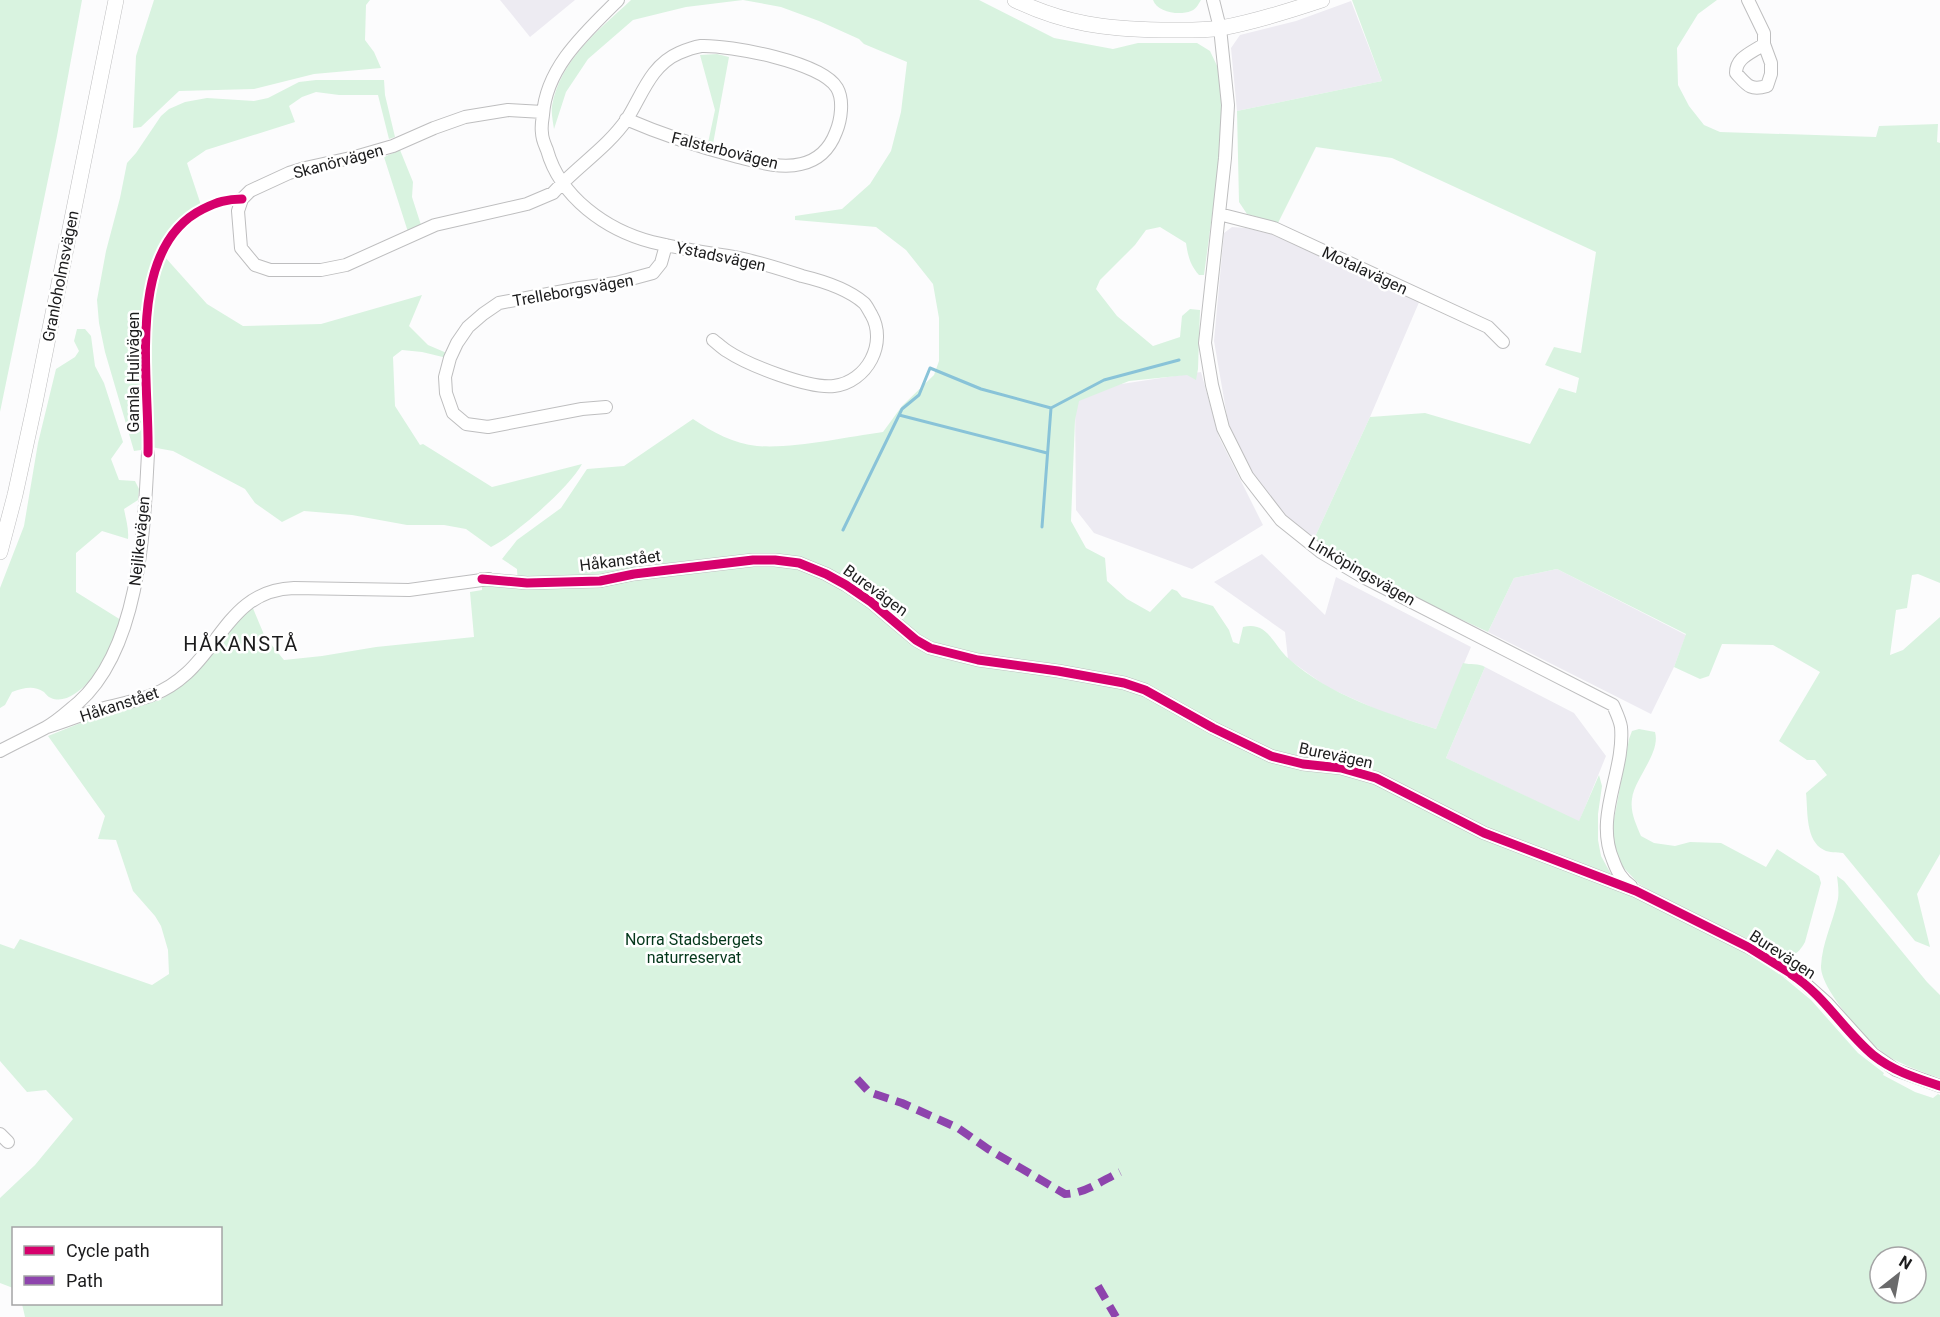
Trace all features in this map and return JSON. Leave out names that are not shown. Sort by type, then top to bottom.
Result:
[{"type":"street","name":"Granloholmsvägen","points":[[0,552],[35,403],[116,0]]},
{"type":"street","name":"Ystadsvägen","points":[[618,0],[571,49],[554,77],[543,105],[541,132],[550,161],[561,183],[580,203],[601,219],[651,242],[762,264],[835,285],[865,304],[877,323],[878,339],[874,354],[858,377],[847,383],[833,386],[815,386],[771,371],[727,351],[713,340]]},
{"type":"street","points":[[1015,0],[1091,26],[1135,30],[1220,28],[1286,12],[1322,0]]},
{"type":"street","name":"Linköpingsvägen","points":[[1213,0],[1220,28],[1228,105],[1226,158],[1205,343],[1222,428],[1247,476],[1281,520],[1321,552],[1363,576],[1614,705],[1621,725],[1620,751],[1606,825],[1607,842],[1619,876],[1636,891]]},
{"type":"street","points":[[1748,0],[1764,33],[1764,44]]},
{"type":"street","name":"Falsterbovägen","points":[[561,183],[611,138],[626,119],[657,68],[678,53],[700,46],[748,52],[809,67],[827,77],[838,89],[841,109],[839,125],[832,142],[825,151],[803,164],[789,166],[710,149],[661,134],[626,119]]},
{"type":"street","name":"Skanörvägen","points":[[543,112],[508,110],[465,117],[393,146],[305,168],[281,177],[250,191],[242,199],[238,211],[241,248],[255,265],[270,270],[321,270],[346,265],[435,225],[527,204],[553,193],[561,183]]},
{"type":"street","name":"Motalavägen","points":[[1219,214],[1274,228],[1488,327],[1503,342]]},
{"type":"street","name":"Trelleborgsvägen","points":[[606,407],[582,409],[488,427],[466,424],[453,413],[446,393],[445,377],[450,358],[468,327],[499,303],[616,283],[653,273],[661,263],[666,245]]},
{"type":"street","name":"Nejlikevägen","points":[[0,751],[47,728],[79,701],[96,683],[119,638],[134,592],[138,570],[148,453]]},
{"type":"street","name":"Burevägen","points":[[725,562],[775,560],[799,563],[846,585],[871,602],[916,640],[930,648],[978,660],[1124,683],[1145,690],[1213,728],[1271,756],[1303,764],[1341,768],[1376,778],[1484,833],[1636,891],[1748,947],[1800,979],[1827,1003],[1873,1054],[1896,1070],[1940,1086]]},
{"type":"street","name":"Håkanstået","points":[[47,728],[108,707],[156,695],[189,671],[236,613],[269,592],[282,588],[409,590],[482,579],[527,583],[600,581],[634,574],[725,562]]},
{"type":"shaded area","points":[[500,0],[575,0],[530,37]]},
{"type":"shaded area","points":[[1351,1],[1382,81],[1237,111],[1231,48],[1240,35],[1296,21]]},
{"type":"shaded area","points":[[1232,227],[1271,234],[1420,300],[1314,539],[1284,515],[1251,472],[1229,428],[1214,341],[1224,233]]},
{"type":"shaded area","points":[[1201,372],[1219,437],[1263,525],[1192,569],[1094,533],[1076,510],[1075,400],[1108,386]]},
{"type":"shaded area","points":[[1262,554],[1325,615],[1336,577],[1471,647],[1436,729],[1380,711],[1327,687],[1288,659],[1285,632],[1214,582]]},
{"type":"shaded area","points":[[1557,569],[1686,635],[1674,667],[1651,714],[1488,632],[1514,578]]},
{"type":"shaded area","points":[[1485,667],[1574,713],[1606,756],[1579,822],[1446,758]]},
{"type":"green space","points":[[0,0],[82,0],[57,136],[0,412]]},
{"type":"green space","points":[[154,0],[370,0],[366,5],[365,40],[374,52],[381,68],[314,74],[254,89],[179,91],[141,127],[133,128],[136,56]]},
{"type":"green space","points":[[631,0],[743,0],[686,7],[633,20],[588,59],[566,92],[554,129],[552,106],[563,74],[582,47]]},
{"type":"green space","name":"Norra Stadsbergets naturreservat","points":[[743,0],[979,0],[1054,38],[1113,49],[1138,43],[1197,43],[1210,51],[1219,70],[1222,105],[1220,156],[1204,275],[1199,275],[1193,268],[1186,243],[1160,227],[1146,230],[1135,245],[1100,280],[1096,289],[1117,316],[1153,346],[1180,337],[1182,316],[1190,309],[1200,310],[1196,380],[1187,375],[1129,381],[1079,401],[1075,420],[1071,521],[1086,548],[1105,558],[1107,581],[1127,599],[1150,612],[1172,589],[1177,591],[1182,597],[1213,606],[1229,630],[1233,642],[1239,644],[1243,627],[1258,628],[1269,636],[1289,659],[1322,683],[1359,702],[1436,729],[1463,663],[1485,667],[1446,758],[1579,821],[1599,775],[1602,786],[1598,814],[1598,840],[1601,856],[1611,874],[1632,896],[1751,955],[1782,976],[1811,1000],[1858,1053],[1884,1073],[1883,1075],[1915,1092],[1933,1098],[1940,1095],[1940,1317],[25,1317],[22,1305],[222,1305],[222,1227],[12,1227],[12,1288],[0,1283],[0,1198],[35,1165],[73,1119],[46,1090],[27,1092],[0,1061],[0,944],[14,949],[20,939],[152,985],[169,974],[168,950],[161,926],[133,891],[116,840],[98,839],[105,816],[48,736],[93,718],[160,700],[178,688],[192,674],[218,641],[252,606],[265,637],[284,660],[376,647],[474,637],[470,592],[482,590],[482,586],[518,585],[517,569],[502,559],[517,540],[561,508],[587,469],[624,466],[693,419],[724,437],[757,446],[803,444],[883,432],[902,406],[934,375],[939,361],[939,318],[933,284],[906,250],[876,227],[795,220],[795,216],[842,209],[870,184],[891,151],[901,112],[907,62],[864,44],[859,39],[781,7]]},
{"type":"green space","points":[[1153,0],[1201,0],[1193,10],[1181,13],[1164,10]]},
{"type":"green space","points":[[1352,0],[1717,0],[1698,14],[1677,48],[1678,85],[1689,106],[1704,125],[1720,132],[1876,137],[1879,126],[1938,124],[1937,142],[1940,143],[1940,583],[1918,574],[1912,575],[1907,608],[1896,610],[1890,655],[1903,650],[1940,617],[1940,854],[1917,894],[1930,947],[1915,941],[1843,853],[1824,850],[1813,840],[1806,793],[1827,775],[1815,760],[1807,760],[1779,741],[1820,672],[1773,645],[1722,644],[1709,676],[1700,679],[1674,667],[1686,634],[1557,569],[1514,578],[1488,632],[1376,578],[1314,539],[1370,417],[1425,413],[1530,444],[1559,388],[1576,393],[1579,378],[1545,365],[1554,347],[1581,353],[1596,252],[1392,158],[1316,147],[1278,223],[1247,214],[1239,202],[1237,111],[1382,81]]},
{"type":"green space","points":[[717,54],[729,57],[713,144],[708,143],[715,110],[700,55]]},
{"type":"green space","points":[[384,80],[385,95],[395,137],[389,139],[378,95],[339,95],[316,92],[302,97],[289,106],[295,122],[206,150],[187,163],[201,205],[183,219],[170,235],[151,271],[143,311],[142,333],[143,447],[141,450],[134,451],[105,352],[97,300],[127,163],[161,116],[169,109],[185,102],[207,98],[254,101],[268,98],[299,82]]},
{"type":"green space","points":[[400,150],[413,182],[412,197],[421,225],[408,232],[384,157]]},
{"type":"green space","points":[[164,256],[207,304],[243,326],[321,324],[422,295],[409,326],[428,345],[449,354],[447,358],[402,350],[393,357],[395,406],[420,445],[423,444],[492,487],[582,464],[566,485],[541,510],[491,547],[466,529],[444,525],[407,525],[352,515],[304,511],[282,522],[255,503],[245,489],[173,451],[151,447],[150,341],[152,313]]},
{"type":"green space","points":[[77,329],[85,329],[91,336],[95,366],[104,383],[123,442],[111,459],[119,480],[135,481],[139,489],[138,500],[124,509],[128,539],[102,531],[76,553],[76,592],[121,620],[108,655],[96,674],[79,691],[70,697],[60,699],[50,698],[36,688],[24,688],[12,692],[5,705],[0,708],[0,588],[24,526],[38,443],[56,369],[75,357],[79,351],[74,341]]},
{"type":"green space","points":[[1639,729],[1655,732],[1656,740],[1632,799],[1635,822],[1641,836],[1654,843],[1675,846],[1690,842],[1721,843],[1766,867],[1777,849],[1819,876],[1821,883],[1805,942],[1797,952],[1785,957],[1679,908],[1639,884],[1623,867],[1615,850],[1612,830],[1629,739],[1632,731]]},
{"type":"green space","points":[[1837,876],[1844,881],[1940,995],[1940,1078],[1919,1071],[1885,1054],[1857,1027],[1828,988],[1821,966],[1823,949],[1838,899]]},
{"type":"waterway","points":[[1042,527],[1051,408],[1104,380],[1179,360]]},
{"type":"waterway","points":[[843,530],[902,409],[919,395],[930,368],[981,389],[1051,408]]},
{"type":"waterway","points":[[899,415],[1047,453]]},
{"type":"marked path","points":[[857,1079],[869,1092],[902,1103],[958,1128],[988,1149],[1065,1194],[1086,1189],[1120,1172]]},
{"type":"marked path","points":[[1098,1286],[1116,1317]]},
{"type":"cycle path","name":"Gamla Hulivägen","points":[[148,453],[145,354],[147,319],[151,284],[161,253],[178,228],[203,209],[222,201],[242,199]]},
{"type":"cycle path","points":[[482,579],[527,583],[600,581],[634,574],[753,560],[799,563],[846,585],[871,602],[916,640],[930,648],[978,660],[1124,683],[1145,690],[1213,728],[1271,756],[1303,764],[1341,768],[1376,778],[1484,833],[1636,891],[1748,947],[1800,979]]},
{"type":"cycle path","points":[[1791,974],[1814,992],[1873,1055],[1897,1070],[1940,1086]]},
{"type":"district","name":"HÅKANSTÅ","points":[[241,644]]}]
